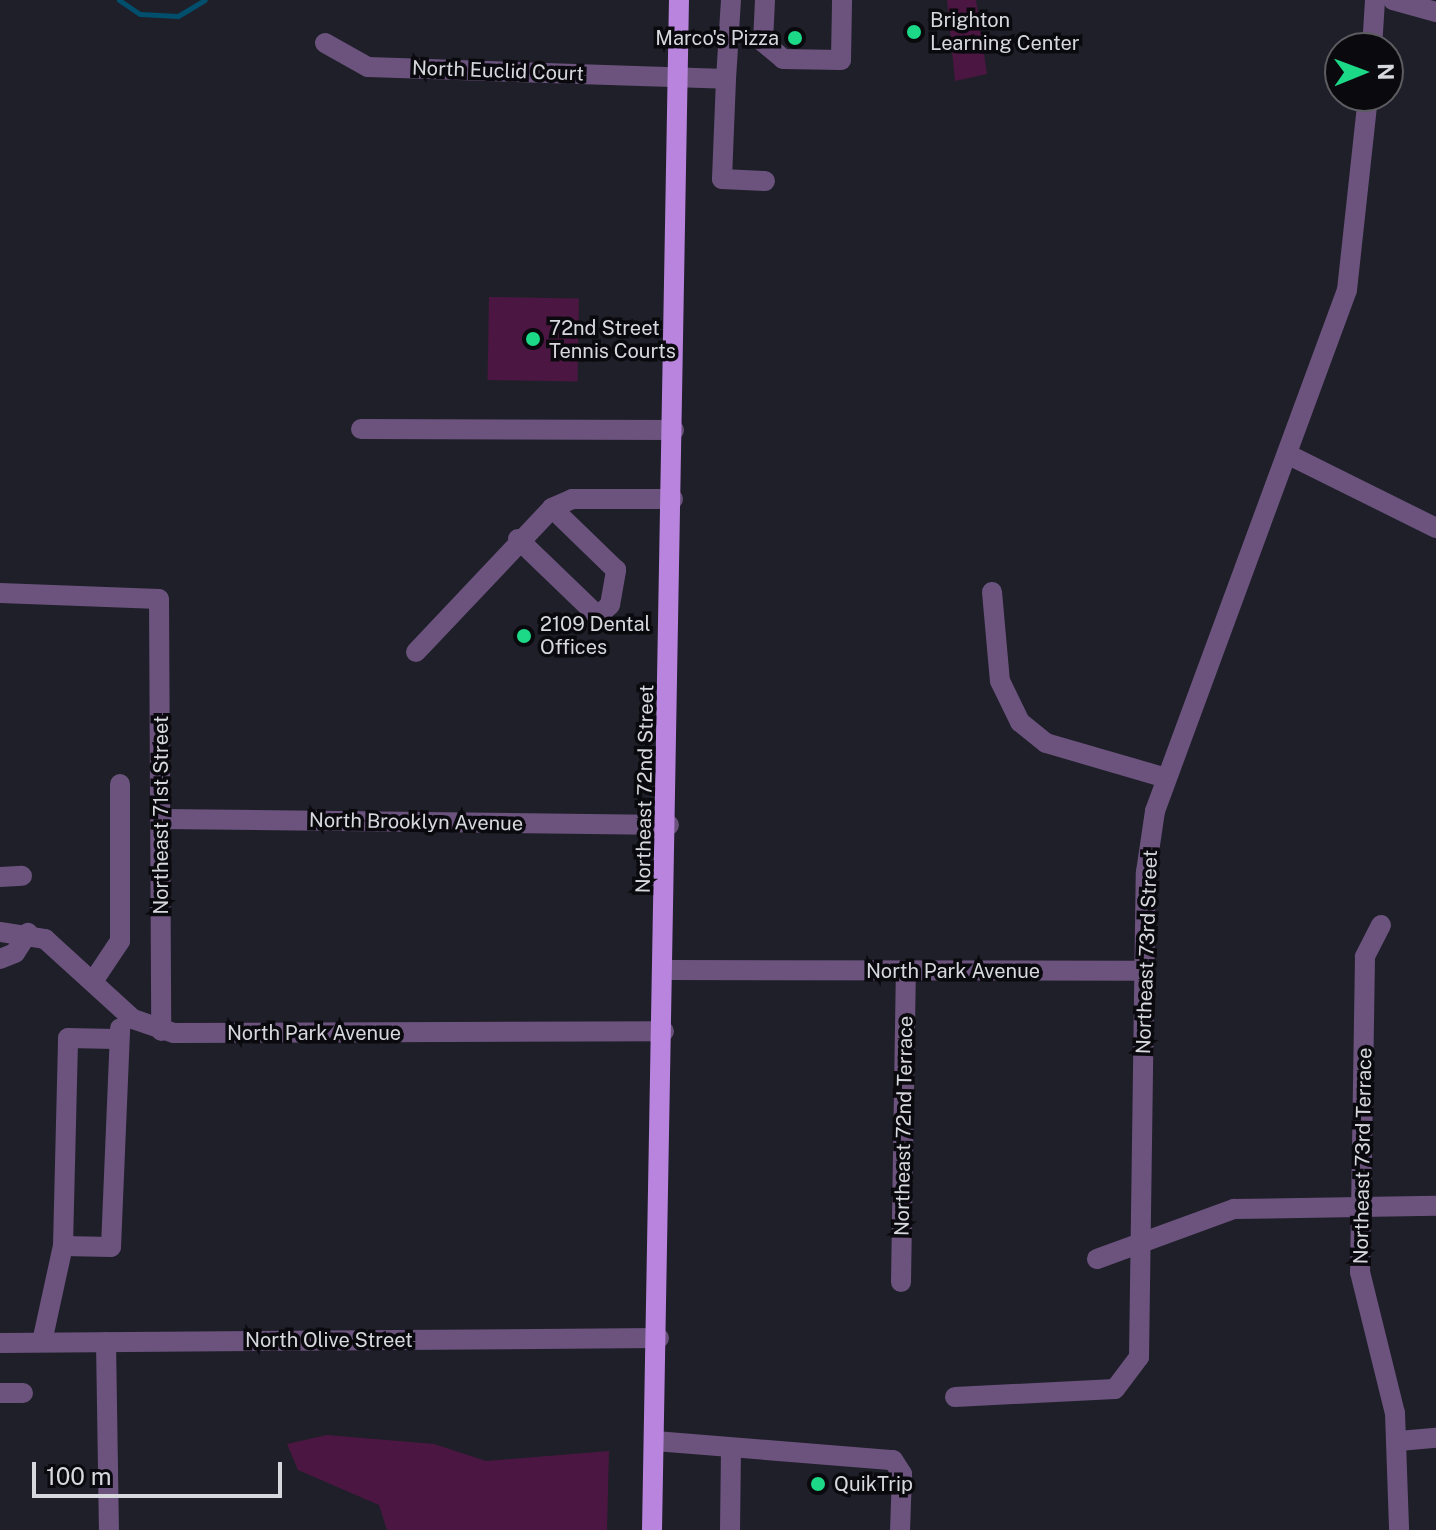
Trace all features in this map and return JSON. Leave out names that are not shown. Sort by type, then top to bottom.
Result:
[{"type":"main road","name":"Northeast 72nd Street","points":[[652,1530],[669,825],[679,0]]},
{"type":"street","points":[[731,0],[722,179],[765,181]]},
{"type":"street","points":[[763,42],[765,0]]},
{"type":"street","points":[[730,43],[763,42],[783,59],[841,60],[842,0]]},
{"type":"street","points":[[1373,32],[1375,0]]},
{"type":"street","points":[[1393,0],[1436,12]]},
{"type":"street","name":"North Euclid Court","points":[[325,43],[368,67],[726,79]]},
{"type":"street","points":[[1366,112],[1347,290],[1291,456],[1436,528]]},
{"type":"street","points":[[361,429],[674,430]]},
{"type":"street","name":"Northeast 73rd Street","points":[[955,1397],[1115,1389],[1131,1376],[1139,1357],[1146,872],[1163,777],[1291,456]]},
{"type":"street","points":[[416,652],[518,539],[552,508],[572,499],[673,499]]},
{"type":"street","points":[[518,539],[598,616],[610,605],[616,570],[552,508]]},
{"type":"street","points":[[992,592],[1000,681],[1020,722],[1046,743],[1163,777]]},
{"type":"street","name":"Northeast 71st Street","points":[[0,593],[159,599],[163,819],[161,1031]]},
{"type":"street","points":[[94,980],[120,941],[120,784]]},
{"type":"street","name":"North Brooklyn Avenue","points":[[163,819],[669,825]]},
{"type":"street","points":[[0,877],[22,876]]},
{"type":"street","name":"Northeast 73rd Terrace","points":[[1381,925],[1365,957],[1361,1283],[1399,1441],[1399,1530]]},
{"type":"street","name":"North Park Avenue","points":[[0,932],[28,933],[55,945],[128,1014],[161,1031],[664,1031]]},
{"type":"street","points":[[0,959],[15,953],[28,933]]},
{"type":"street","name":"North Park Avenue","points":[[666,970],[1145,971]]},
{"type":"street","name":"Northeast 72nd Terrace","points":[[901,1282],[906,971]]},
{"type":"street","points":[[63,1246],[111,1247],[115,1039],[128,1014]]},
{"type":"street","points":[[42,1342],[63,1246],[68,1038],[115,1039]]},
{"type":"street","points":[[1097,1259],[1234,1209],[1363,1203],[1436,1206]]},
{"type":"street","name":"North Olive Street","points":[[0,1343],[659,1338]]},
{"type":"street","points":[[106,1342],[109,1530]]},
{"type":"street","points":[[0,1393],[23,1393]]},
{"type":"street","points":[[1399,1441],[1436,1438]]},
{"type":"street","points":[[655,1441],[731,1453],[893,1460],[902,1474],[900,1530]]},
{"type":"street","points":[[730,1530],[731,1453]]},
{"type":"shaded area","points":[[947,0],[976,0],[987,74],[955,81]]},
{"type":"shaded area","name":"72nd Street Tennis Courts","points":[[489,297],[579,299],[578,382],[488,380]]},
{"type":"shaded area","points":[[327,1435],[434,1444],[486,1461],[609,1451],[607,1530],[387,1530],[379,1505],[298,1470],[287,1444]]},
{"type":"waterway","points":[[119,0],[140,14],[178,16],[205,0]]},
{"type":"place","name":"Brighton Learning Center","points":[[914,32]]},
{"type":"place","name":"Marco's Pizza","points":[[795,38]]},
{"type":"place","name":"72nd Street Tennis Courts","points":[[533,339]]},
{"type":"place","name":"2109 Dental Offices","points":[[524,636]]},
{"type":"place","name":"QuikTrip","points":[[818,1484]]}]
